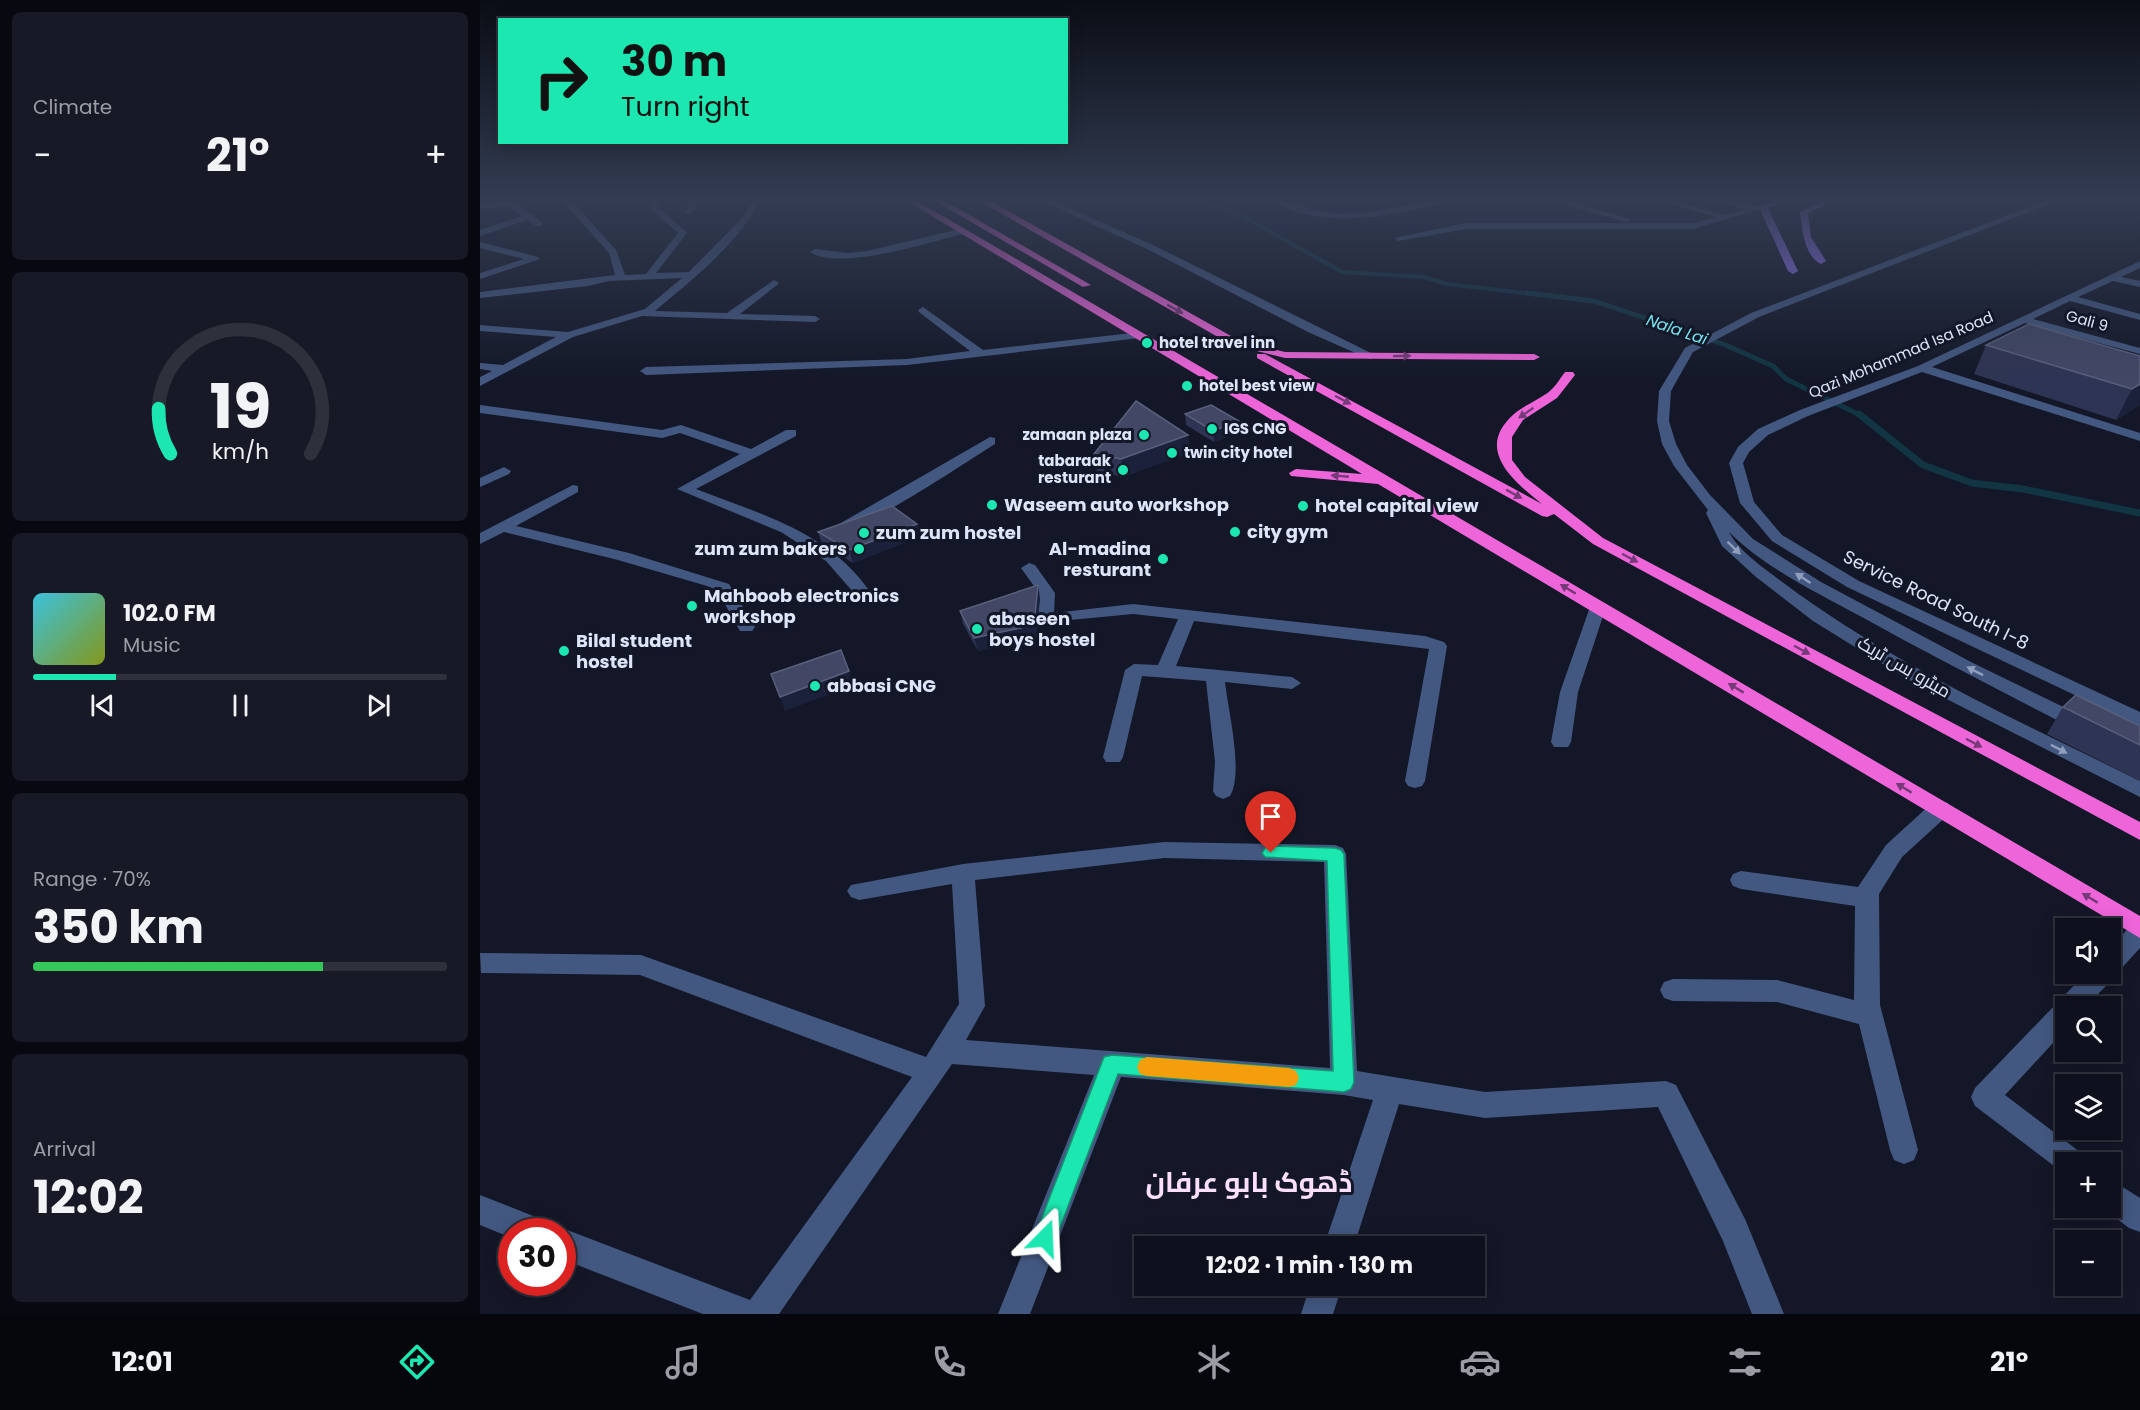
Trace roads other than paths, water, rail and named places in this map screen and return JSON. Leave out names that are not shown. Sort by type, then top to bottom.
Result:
[{"type":"highway","points":[[1012,259],[2140,928]]},
{"type":"highway","points":[[1041,259],[1086,285]]},
{"type":"highway","points":[[1069,259],[1105,281]]},
{"type":"highway","points":[[1082,259],[1598,541],[2140,832]]},
{"type":"highway","points":[[1236,343],[1285,355],[1534,357]]},
{"type":"highway","points":[[1569,375],[1553,395],[1518,417],[1505,437],[1505,460],[1520,480],[1598,541]]},
{"type":"highway","points":[[1296,473],[1384,480]]},
{"type":"main road","points":[[1788,259],[1793,271]]},
{"type":"street","points":[[480,276],[534,259]]},
{"type":"street","points":[[615,259],[621,278]]},
{"type":"street","points":[[649,276],[662,259]]},
{"type":"street","points":[[645,314],[707,259]]},
{"type":"street","points":[[1174,259],[1312,330],[1373,357]]},
{"type":"street","name":"میٹرو بس ٹریک","points":[[1896,259],[1755,315],[1689,350],[1665,391],[1663,421],[1669,444],[1681,466],[1705,498],[1748,542],[1815,585],[1967,667],[2099,732]]},
{"type":"street","name":"Qazi Mohammad Isa Road","points":[[1741,484],[1736,463],[1743,450],[1763,432],[1804,413],[1922,368],[2140,264]]},
{"type":"street","points":[[480,294],[621,278],[692,275]]},
{"type":"street","points":[[2113,278],[2140,284]]},
{"type":"street","points":[[730,316],[774,283]]},
{"type":"street","points":[[2069,298],[2140,317]]},
{"type":"street","points":[[923,310],[981,354]]},
{"type":"street","points":[[480,382],[569,335],[645,314],[815,319]]},
{"type":"street","name":"Gali 9","points":[[2025,320],[2140,351]]},
{"type":"street","points":[[480,328],[569,335]]},
{"type":"street","points":[[646,371],[828,367],[981,354],[1140,335]]},
{"type":"street","points":[[1985,339],[2007,346]]},
{"type":"street","points":[[480,366],[504,369]]},
{"type":"street","points":[[1922,368],[2136,433]]},
{"type":"street","points":[[480,409],[662,434],[681,429],[753,454]]},
{"type":"street","points":[[791,433],[684,489],[786,529],[832,558],[860,589]]},
{"type":"street","points":[[810,543],[890,503],[990,441]]},
{"type":"street","points":[[480,467],[504,471],[480,483]]},
{"type":"street","name":"Service Road South I-8","points":[[1741,484],[1747,503],[1777,538],[1853,584],[2140,720]]},
{"type":"street","points":[[480,539],[573,489]]},
{"type":"street","name":"میٹرو بس ٹریک","points":[[1705,498],[1727,543],[1762,574],[1819,617],[1911,674],[2140,790]]},
{"type":"street","points":[[502,527],[623,556],[723,587],[746,627]]},
{"type":"street","points":[[1029,568],[1047,593],[1044,619],[1133,609],[1425,641],[1438,646],[1415,781]]},
{"type":"street","points":[[1561,742],[1569,692],[1598,607]]},
{"type":"street","points":[[1165,671],[1188,615]]},
{"type":"street","points":[[1113,757],[1134,670],[1292,683]]},
{"type":"street","points":[[1215,676],[1224,762],[1223,791]]},
{"type":"street","points":[[1904,1150],[1867,1005],[1867,893],[1894,851],[1940,809]]},
{"type":"street","points":[[859,891],[963,873],[1164,850],[1335,854],[1344,1082]]},
{"type":"street","points":[[760,1314],[939,1062],[972,1006],[963,873]]},
{"type":"street","points":[[1741,880],[1867,898]]},
{"type":"street","points":[[2121,952],[2140,932]]},
{"type":"street","points":[[481,963],[641,965],[939,1062],[1112,1064],[1344,1082],[1485,1105],[1666,1095],[1715,1190],[1760,1288],[1768,1314]]},
{"type":"street","points":[[2080,996],[2091,984]]},
{"type":"street","points":[[1673,990],[1777,991],[1870,1016]]},
{"type":"street","points":[[2055,1023],[1985,1097],[2057,1152]]},
{"type":"street","points":[[1014,1314],[1112,1064]]},
{"type":"street","points":[[1342,1236],[1390,1089]]},
{"type":"street","points":[[2121,1202],[2140,1216]]},
{"type":"street","points":[[480,1210],[500,1218]]},
{"type":"street","points":[[576,1248],[744,1314]]},
{"type":"street","points":[[1317,1314],[1323,1296]]},
{"type":"waterway","name":"Nala Lai","points":[[1319,259],[1342,272],[1424,277],[1447,284],[1540,295]]},
{"type":"waterway","name":"Nala Lai","points":[[1527,293],[1594,301],[1723,344],[1773,366],[1786,379],[1861,415]]},
{"type":"waterway","name":"Nala Lai","points":[[1861,415],[1923,465],[1972,483],[2023,489],[2140,513]]},
{"type":"place","name":"hotel travel inn","points":[[1147,343]]},
{"type":"place","name":"hotel best view","points":[[1187,386]]},
{"type":"place","name":"IGS CNG","points":[[1212,429]]},
{"type":"place","name":"zamaan plaza","points":[[1144,435]]},
{"type":"place","name":"twin city hotel","points":[[1172,453]]},
{"type":"place","name":"tabaraak resturant","points":[[1123,470]]},
{"type":"place","name":"Waseem auto workshop","points":[[992,505]]},
{"type":"place","name":"hotel capital view","points":[[1303,506]]},
{"type":"place","name":"city gym","points":[[1235,532]]},
{"type":"place","name":"zum zum hostel","points":[[864,533]]},
{"type":"place","name":"zum zum bakers","points":[[859,549]]},
{"type":"place","name":"Al-madina resturant","points":[[1163,559]]},
{"type":"place","name":"Mahboob electronics workshop","points":[[692,606]]},
{"type":"place","name":"abaseen boys hostel","points":[[977,629]]},
{"type":"place","name":"Bilal student hostel","points":[[564,651]]},
{"type":"place","name":"abbasi CNG","points":[[815,686]]},
{"type":"district","name":"ڈھوک بابو عرفان","points":[[1249,1182]]}]
